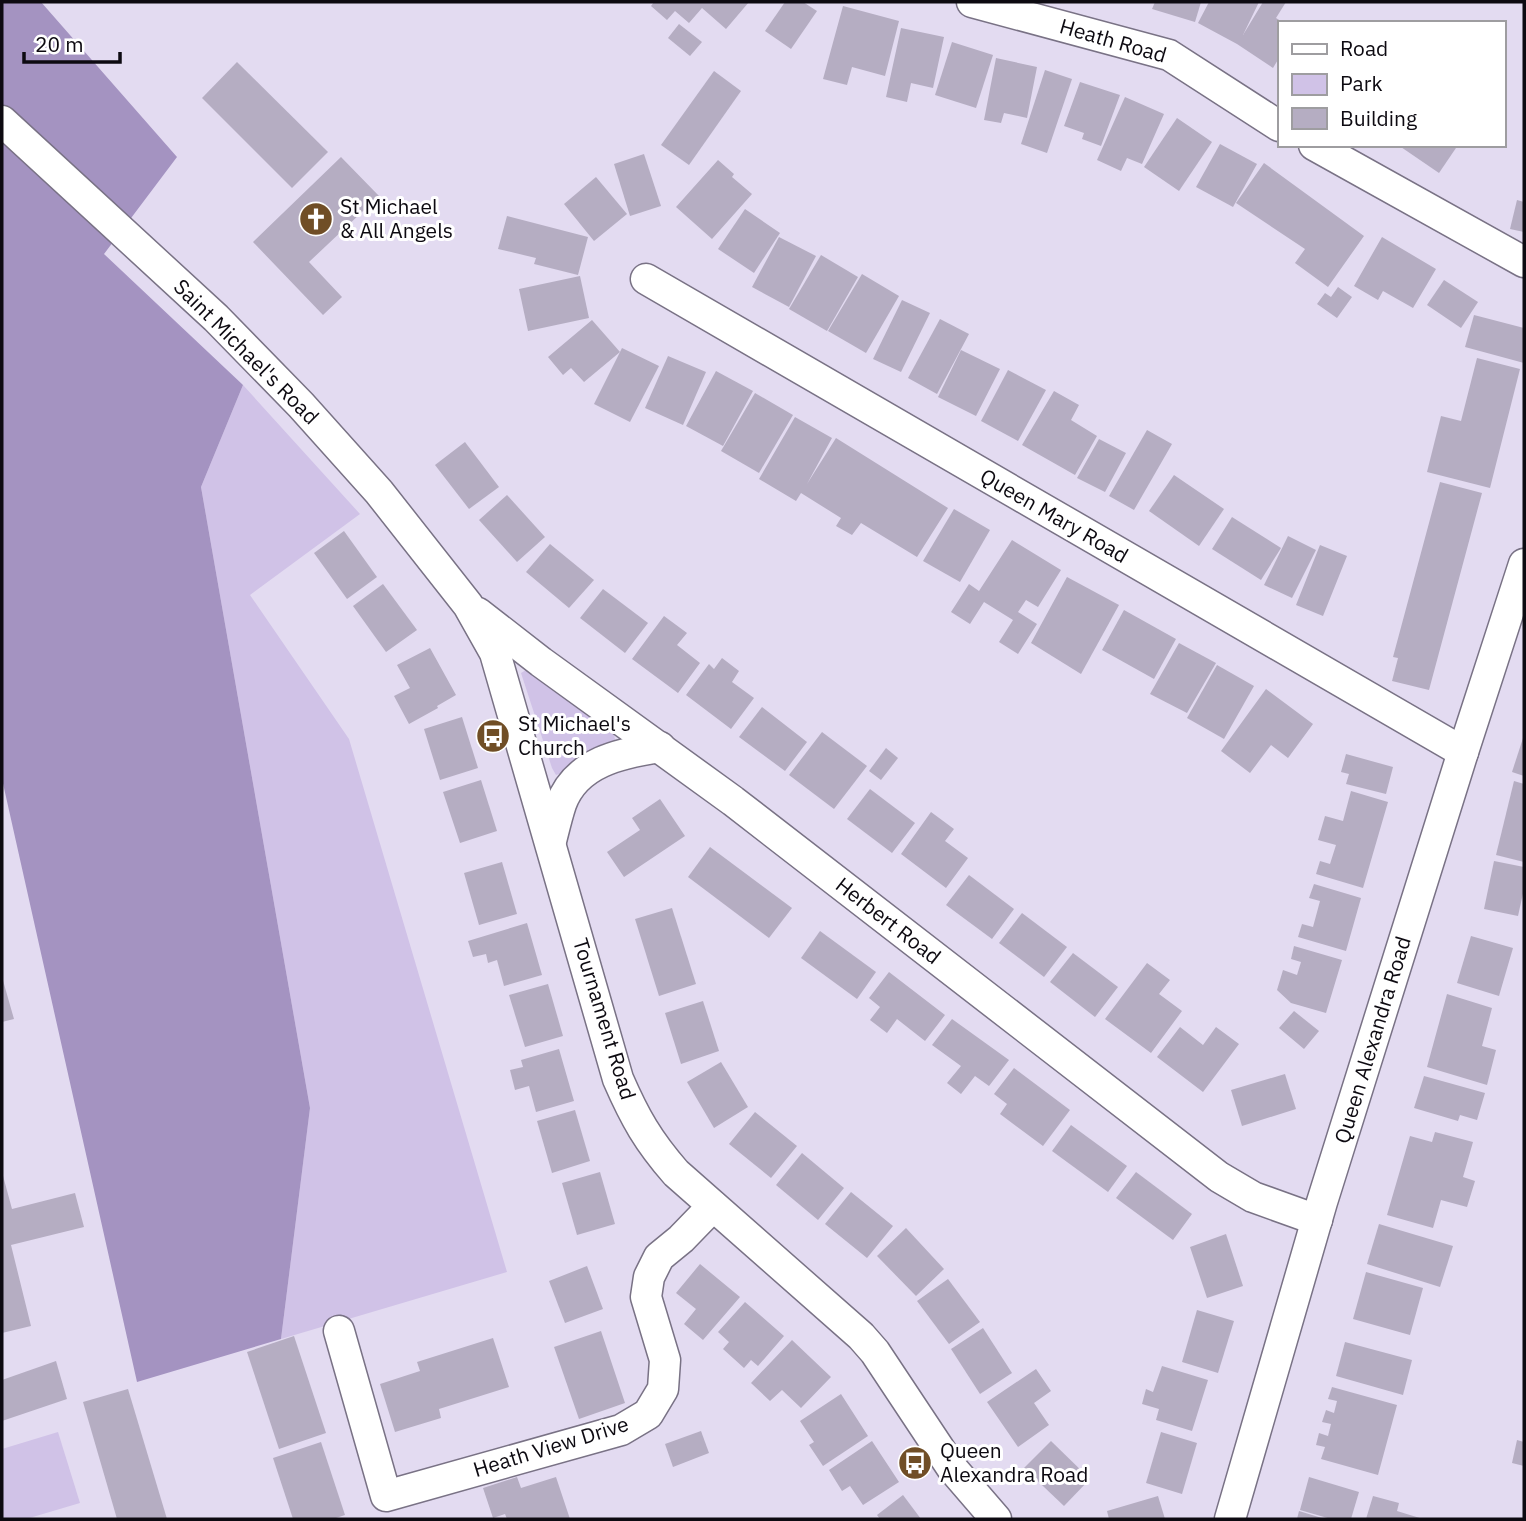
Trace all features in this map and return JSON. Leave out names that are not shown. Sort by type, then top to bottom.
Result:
[{"type":"street","name":"Heath Road","points":[[972,2],[1170,55],[1278,125]]},
{"type":"street","name":"Saint Michael's Road","points":[[2,121],[253,355],[353,463],[468,605]]},
{"type":"street","points":[[1318,147],[1524,262]]},
{"type":"street","name":"Queen Mary Road","points":[[646,279],[1463,752]]},
{"type":"street","name":"Queen Alexandra Road","points":[[1230,1519],[1317,1220],[1524,564]]},
{"type":"street","name":"Herbert Road","points":[[468,605],[541,662],[660,747],[1219,1177],[1253,1197],[1317,1220]]},
{"type":"street","name":"Tournament Road","points":[[468,605],[495,653],[618,1079],[635,1117],[651,1144],[676,1173],[868,1344],[891,1373],[952,1468],[996,1519]]},
{"type":"street","points":[[551,841],[562,802],[577,777],[598,763],[622,753],[660,747]]},
{"type":"street","name":"Heath View Drive","points":[[339,1331],[386,1496],[621,1430],[648,1414],[663,1389],[665,1360],[646,1297],[649,1277],[659,1257],[713,1206]]},
{"type":"green space","points":[[243,385],[360,514],[250,595],[349,739],[507,1272],[281,1339],[310,1108],[201,487]]},
{"type":"green space","points":[[526,670],[614,734],[615,740],[595,747],[556,775],[521,673]]},
{"type":"green space","points":[[58,1432],[80,1503],[26,1519],[2,1519],[2,1449]]},
{"type":"shaded area","points":[[2,2],[41,2],[177,157],[104,254],[243,385],[201,487],[310,1108],[281,1339],[137,1382],[2,779]]},
{"type":"building","points":[[654,2],[749,2],[726,29],[702,8],[689,23],[675,11],[667,20],[651,6]]},
{"type":"building","points":[[785,2],[803,2],[817,11],[791,49],[765,31]]},
{"type":"building","points":[[1155,2],[1201,2],[1195,22],[1152,9]]},
{"type":"building","points":[[1209,2],[1259,2],[1243,35],[1263,2],[1286,2],[1276,18],[1281,21],[1278,21],[1278,60],[1273,68],[1198,23]]},
{"type":"building","points":[[843,6],[899,21],[885,76],[852,67],[847,85],[823,79]]},
{"type":"building","points":[[679,24],[702,42],[690,56],[668,38]]},
{"type":"building","points":[[901,28],[944,37],[933,88],[911,83],[907,102],[886,97]]},
{"type":"building","points":[[952,42],[993,55],[976,108],[935,95]]},
{"type":"building","points":[[996,58],[1037,67],[1027,118],[1004,113],[1001,123],[984,120]]},
{"type":"building","points":[[237,62],[328,152],[292,188],[202,98]]},
{"type":"building","points":[[1045,70],[1072,79],[1047,153],[1021,144]]},
{"type":"building","points":[[714,71],[741,91],[689,165],[661,145]]},
{"type":"building","points":[[1080,82],[1120,95],[1101,146],[1082,139],[1084,133],[1064,126]]},
{"type":"building","points":[[1125,97],[1164,114],[1142,164],[1127,158],[1121,171],[1097,160]]},
{"type":"building","points":[[1177,118],[1212,142],[1179,191],[1144,167]]},
{"type":"building","points":[[1220,144],[1257,164],[1233,207],[1196,187]]},
{"type":"building","points":[[1401,147],[1457,147],[1439,173]]},
{"type":"building","points":[[644,154],[661,206],[630,216],[614,164]]},
{"type":"building","name":"St Michael & All Angels","points":[[341,157],[379,196],[309,262],[342,297],[323,315],[253,242]]},
{"type":"building","points":[[718,160],[734,174],[732,177],[752,194],[712,239],[676,207]]},
{"type":"building","points":[[1264,163],[1364,236],[1328,287],[1295,263],[1305,249],[1236,203]]},
{"type":"building","points":[[596,177],[627,214],[594,241],[564,204]]},
{"type":"building","points":[[1517,200],[1524,202],[1524,232],[1510,229]]},
{"type":"building","points":[[745,209],[780,233],[754,273],[718,249]]},
{"type":"building","points":[[507,216],[588,237],[578,275],[534,264],[536,258],[498,249]]},
{"type":"building","points":[[779,237],[816,256],[789,307],[752,287]]},
{"type":"building","points":[[1382,237],[1436,269],[1413,308],[1383,291],[1378,300],[1354,286]]},
{"type":"building","points":[[821,255],[858,277],[827,331],[789,309]]},
{"type":"building","points":[[862,274],[899,296],[866,353],[828,331]]},
{"type":"building","points":[[580,276],[589,318],[528,331],[519,289]]},
{"type":"building","points":[[1444,280],[1478,302],[1461,328],[1427,305]]},
{"type":"building","points":[[1338,287],[1352,297],[1337,318],[1317,304],[1325,293],[1331,297]]},
{"type":"building","points":[[902,300],[930,313],[901,372],[873,359]]},
{"type":"building","points":[[1474,315],[1524,328],[1524,363],[1465,347]]},
{"type":"building","points":[[940,319],[969,334],[937,394],[908,378]]},
{"type":"building","points":[[592,320],[620,352],[584,382],[571,368],[563,375],[548,357]]},
{"type":"building","points":[[622,348],[659,366],[630,422],[594,404]]},
{"type":"building","points":[[961,350],[1000,369],[976,416],[938,397]]},
{"type":"building","points":[[668,356],[706,372],[683,425],[645,408]]},
{"type":"building","points":[[1477,358],[1520,369],[1490,488],[1427,472],[1441,416],[1461,421]]},
{"type":"building","points":[[1008,370],[1046,390],[1018,441],[981,421]]},
{"type":"building","points":[[716,371],[753,391],[723,446],[686,426]]},
{"type":"building","points":[[1054,391],[1079,405],[1071,420],[1097,436],[1075,475],[1022,445]]},
{"type":"building","points":[[755,393],[793,415],[759,473],[721,451]]},
{"type":"building","points":[[795,417],[832,438],[807,484],[836,438],[948,508],[917,557],[861,523],[852,535],[836,526],[841,518],[801,493],[796,501],[759,479]]},
{"type":"building","points":[[1147,430],[1172,444],[1134,510],[1109,496]]},
{"type":"building","points":[[1099,439],[1126,453],[1105,492],[1077,478]]},
{"type":"building","points":[[465,442],[499,487],[469,509],[435,465]]},
{"type":"building","points":[[1174,475],[1224,509],[1199,546],[1149,511]]},
{"type":"building","points":[[1440,482],[1482,493],[1429,690],[1392,681],[1398,658],[1393,657]]},
{"type":"building","points":[[507,495],[545,537],[517,562],[479,520]]},
{"type":"building","points":[[954,509],[990,530],[960,582],[923,561]]},
{"type":"building","points":[[1232,517],[1281,548],[1261,580],[1212,549]]},
{"type":"building","points":[[344,531],[377,577],[347,599],[314,553]]},
{"type":"building","points":[[1288,536],[1316,550],[1292,598],[1264,585]]},
{"type":"building","points":[[1012,540],[1061,570],[1038,607],[1026,600],[1018,612],[1037,624],[1018,654],[999,642],[1013,620],[984,602],[970,624],[951,612],[969,584],[979,591]]},
{"type":"building","points":[[550,544],[594,580],[569,608],[526,572]]},
{"type":"building","points":[[1320,545],[1347,556],[1323,616],[1296,605]]},
{"type":"building","points":[[1067,577],[1119,605],[1081,674],[1031,643]]},
{"type":"building","points":[[383,584],[417,630],[386,652],[353,606]]},
{"type":"building","points":[[603,589],[648,623],[625,653],[580,618]]},
{"type":"building","points":[[1124,610],[1176,639],[1154,679],[1102,650]]},
{"type":"building","points":[[664,616],[687,633],[677,645],[700,663],[678,693],[632,659]]},
{"type":"building","points":[[1179,643],[1216,663],[1187,713],[1150,694]]},
{"type":"building","points":[[430,648],[456,695],[409,724],[394,696],[410,688],[397,665]]},
{"type":"building","points":[[722,658],[739,671],[732,682],[754,698],[731,729],[686,695],[709,664],[714,669]]},
{"type":"building","points":[[1217,665],[1254,686],[1224,739],[1187,718]]},
{"type":"building","points":[[1266,689],[1313,724],[1288,758],[1271,745],[1250,773],[1221,751]]},
{"type":"building","points":[[762,707],[807,742],[785,771],[739,737]]},
{"type":"building","points":[[462,717],[478,768],[440,780],[424,729]]},
{"type":"building","points":[[822,732],[867,766],[834,809],[789,775]]},
{"type":"building","points":[[1524,735],[1524,776],[1512,772]]},
{"type":"building","points":[[886,748],[898,758],[881,780],[869,771]]},
{"type":"building","points":[[1346,754],[1393,767],[1386,794],[1346,784],[1349,774],[1341,772]]},
{"type":"building","points":[[481,780],[497,831],[460,843],[443,792]]},
{"type":"building","points":[[1514,781],[1524,784],[1524,862],[1496,855]]},
{"type":"building","points":[[870,789],[915,823],[892,853],[847,819]]},
{"type":"building","points":[[1351,791],[1388,802],[1363,888],[1316,874],[1320,861],[1330,864],[1336,845],[1318,840],[1325,816],[1343,821]]},
{"type":"building","points":[[660,799],[685,836],[624,877],[607,852],[640,830],[632,818]]},
{"type":"building","points":[[931,812],[954,829],[945,841],[968,858],[946,888],[901,854]]},
{"type":"building","points":[[710,847],[792,908],[769,938],[688,877]]},
{"type":"building","points":[[1494,861],[1524,867],[1524,889],[1518,916],[1484,909]]},
{"type":"building","points":[[502,862],[517,914],[479,925],[464,873]]},
{"type":"building","points":[[969,875],[1014,909],[992,939],[946,905]]},
{"type":"building","points":[[1314,884],[1361,898],[1346,951],[1298,937],[1302,924],[1313,927],[1320,901],[1309,898]]},
{"type":"building","points":[[672,908],[696,984],[659,996],[635,919]]},
{"type":"building","points":[[1022,913],[1067,947],[1044,977],[999,943]]},
{"type":"building","points":[[527,923],[542,975],[504,986],[497,960],[488,963],[486,954],[473,957],[468,941]]},
{"type":"building","points":[[820,931],[876,972],[857,999],[801,958]]},
{"type":"building","points":[[1471,936],[1513,948],[1499,996],[1457,983]]},
{"type":"building","points":[[1294,946],[1342,960],[1326,1013],[1291,1003],[1277,990],[1283,970],[1297,975],[1301,962],[1291,959]]},
{"type":"building","points":[[1073,953],[1118,987],[1095,1017],[1050,982]]},
{"type":"building","points":[[1147,963],[1170,980],[1159,994],[1182,1011],[1151,1053],[1105,1019]]},
{"type":"building","points":[[889,972],[945,1015],[925,1041],[897,1019],[887,1033],[870,1020],[880,1007],[869,998]]},
{"type":"building","points":[[2,977],[14,1019],[2,1022]]},
{"type":"building","points":[[548,984],[563,1036],[525,1047],[509,995]]},
{"type":"building","points":[[1447,994],[1492,1008],[1482,1046],[1496,1050],[1487,1085],[1427,1067]]},
{"type":"building","points":[[703,1001],[719,1051],[681,1064],[665,1013]]},
{"type":"building","points":[[1294,1011],[1319,1031],[1304,1049],[1279,1028]]},
{"type":"building","points":[[952,1019],[1009,1060],[989,1086],[975,1076],[961,1094],[947,1083],[961,1066],[932,1045]]},
{"type":"building","points":[[1180,1027],[1203,1045],[1216,1027],[1239,1044],[1203,1092],[1157,1057]]},
{"type":"building","points":[[559,1049],[574,1101],[536,1112],[529,1086],[515,1090],[510,1070],[523,1067],[521,1060]]},
{"type":"building","points":[[721,1062],[748,1107],[714,1128],[687,1082]]},
{"type":"building","points":[[1014,1068],[1070,1110],[1043,1146],[1000,1114],[1007,1104],[994,1094]]},
{"type":"building","points":[[1285,1074],[1296,1109],[1242,1126],[1231,1090]]},
{"type":"building","points":[[1424,1076],[1485,1093],[1477,1120],[1460,1115],[1458,1121],[1414,1108]]},
{"type":"building","points":[[575,1110],[590,1161],[552,1173],[537,1121]]},
{"type":"building","points":[[755,1112],[797,1146],[771,1178],[729,1144]]},
{"type":"building","points":[[1071,1125],[1127,1166],[1108,1192],[1052,1151]]},
{"type":"building","points":[[1435,1132],[1473,1142],[1463,1177],[1475,1181],[1467,1207],[1441,1200],[1433,1228],[1387,1215],[1410,1136],[1432,1142]]},
{"type":"building","points":[[802,1153],[844,1188],[818,1220],[776,1185]]},
{"type":"building","points":[[2,1172],[12,1209],[75,1193],[84,1227],[11,1245],[31,1326],[2,1333]]},
{"type":"building","points":[[600,1172],[615,1224],[577,1235],[562,1183]]},
{"type":"building","points":[[1136,1172],[1192,1214],[1173,1240],[1116,1198]]},
{"type":"building","points":[[851,1192],[893,1226],[867,1258],[825,1224]]},
{"type":"building","points":[[1379,1224],[1453,1246],[1440,1287],[1367,1264]]},
{"type":"building","points":[[906,1228],[944,1269],[916,1296],[877,1256]]},
{"type":"building","points":[[1226,1234],[1243,1286],[1207,1298],[1190,1247]]},
{"type":"building","points":[[700,1264],[740,1297],[703,1340],[684,1324],[696,1309],[676,1293]]},
{"type":"building","points":[[587,1266],[603,1309],[565,1323],[549,1281]]},
{"type":"building","points":[[1366,1272],[1423,1288],[1410,1335],[1353,1319]]},
{"type":"building","points":[[948,1279],[980,1322],[949,1344],[917,1301]]},
{"type":"building","points":[[745,1302],[784,1336],[758,1366],[751,1360],[744,1368],[723,1349],[729,1342],[718,1332]]},
{"type":"building","points":[[1197,1310],[1234,1321],[1218,1373],[1182,1362]]},
{"type":"building","points":[[983,1328],[1012,1373],[980,1394],[951,1349]]},
{"type":"building","points":[[601,1331],[625,1403],[579,1419],[554,1347]]},
{"type":"building","points":[[294,1336],[326,1433],[279,1449],[247,1352]]},
{"type":"building","points":[[493,1338],[509,1387],[439,1409],[441,1418],[395,1432],[380,1384],[420,1371],[417,1362]]},
{"type":"building","points":[[792,1340],[831,1377],[801,1408],[782,1390],[770,1401],[751,1383]]},
{"type":"building","points":[[1345,1342],[1412,1360],[1403,1395],[1336,1376]]},
{"type":"building","points":[[56,1361],[67,1399],[2,1421],[2,1380]]},
{"type":"building","points":[[1162,1366],[1208,1380],[1192,1431],[1156,1420],[1159,1409],[1142,1404],[1146,1389],[1153,1392]]},
{"type":"building","points":[[1036,1369],[1051,1391],[1034,1403],[1049,1425],[1018,1447],[987,1402]]},
{"type":"building","points":[[1332,1387],[1397,1405],[1378,1475],[1321,1459],[1325,1447],[1316,1445],[1319,1433],[1328,1436],[1331,1424],[1322,1422],[1326,1410],[1334,1413],[1337,1401],[1328,1399]]},
{"type":"building","points":[[128,1389],[167,1519],[117,1519],[83,1402]]},
{"type":"building","points":[[841,1394],[868,1436],[823,1466],[809,1445],[814,1442],[800,1421]]},
{"type":"building","points":[[701,1431],[709,1453],[673,1467],[665,1444]]},
{"type":"building","points":[[1161,1432],[1197,1443],[1182,1494],[1146,1483]]},
{"type":"building","points":[[1517,1440],[1524,1442],[1524,1466],[1512,1463]]},
{"type":"building","points":[[872,1441],[899,1482],[863,1505],[850,1486],[842,1491],[829,1470]]},
{"type":"building","points":[[1051,1441],[1090,1479],[1064,1506],[1024,1468]]},
{"type":"building","points":[[321,1442],[345,1515],[333,1519],[293,1519],[273,1458]]},
{"type":"building","points":[[517,1477],[521,1488],[556,1477],[570,1519],[507,1519],[505,1514],[493,1518],[483,1488]]},
{"type":"building","points":[[1309,1477],[1359,1492],[1351,1519],[1331,1519],[1300,1510]]},
{"type":"building","points":[[903,1495],[921,1519],[880,1519],[877,1515]]},
{"type":"building","points":[[1158,1496],[1165,1519],[1109,1519],[1107,1511]]},
{"type":"building","points":[[1373,1496],[1399,1503],[1397,1511],[1423,1519],[1366,1519]]},
{"type":"building","points":[[1299,1511],[1325,1519],[1297,1519]]},
{"type":"place","name":"St Michael & All Angels","points":[[316,219]]},
{"type":"place","name":"St Michael's Church","points":[[493,736]]},
{"type":"place","name":"Queen Alexandra Road","points":[[915,1463]]}]
